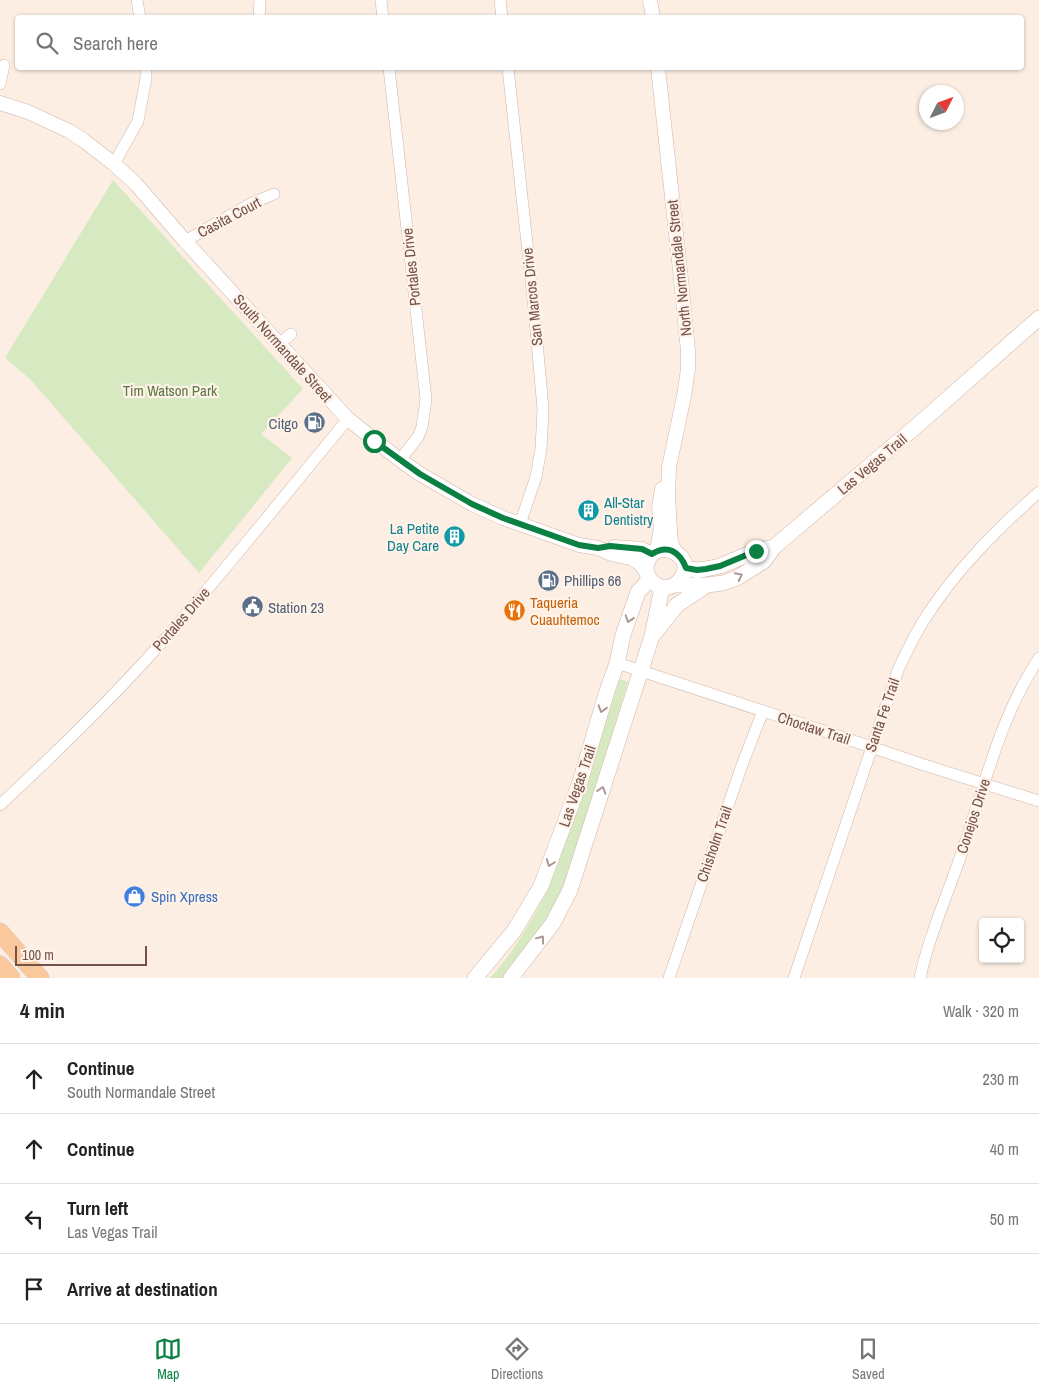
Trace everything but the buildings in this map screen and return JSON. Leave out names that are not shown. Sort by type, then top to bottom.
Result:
[{"type":"main road","name":"Las Vegas Trail","points":[[686,568],[697,570],[720,566],[756,551],[774,547],[1039,318]]},
{"type":"main road","points":[[652,636],[662,588],[671,586],[684,575],[686,568],[680,557],[669,550],[664,549],[655,552],[648,559],[648,575],[655,584],[661,587],[671,586],[707,585],[723,583],[753,569],[764,561],[774,547]]},
{"type":"main road","name":"Las Vegas Trail","points":[[475,978],[514,931],[541,886],[580,782],[617,663],[623,635],[638,592],[648,575]]},
{"type":"main road","points":[[652,636],[677,605],[707,585]]},
{"type":"main road","name":"Las Vegas Trail","points":[[511,978],[553,923],[570,890],[652,636]]},
{"type":"main road","points":[[0,932],[40,978]]},
{"type":"main road","points":[[0,965],[11,978]]},
{"type":"street","points":[[138,0],[140,15]]},
{"type":"street","points":[[260,0],[260,15]]},
{"type":"street","points":[[381,0],[383,15]]},
{"type":"street","points":[[500,0],[502,15]]},
{"type":"street","points":[[650,0],[652,15]]},
{"type":"street","points":[[0,84],[4,66]]},
{"type":"street","points":[[114,164],[138,121],[144,94],[146,70]]},
{"type":"street","name":"Portales Drive","points":[[389,70],[426,399],[422,427],[418,437],[400,460]]},
{"type":"street","name":"San Marcos Drive","points":[[508,70],[543,409],[541,449],[536,477],[520,524]]},
{"type":"street","name":"North Normandale Street","points":[[655,552],[661,527],[659,507],[684,396],[688,369],[679,260],[658,70]]},
{"type":"street","name":"South Normandale Street","points":[[0,103],[28,112],[69,131],[84,140],[114,164],[136,184],[348,419],[400,460],[420,474],[472,504],[520,524],[579,545],[598,548],[611,554],[632,558],[639,563],[648,575]]},
{"type":"street","name":"Casita Court","points":[[185,240],[252,203],[274,194]]},
{"type":"street","points":[[279,344],[291,334]]},
{"type":"street","name":"Portales Drive","points":[[0,805],[114,694],[171,632],[348,419]]},
{"type":"street","name":"North Normandale Street","points":[[669,466],[668,496],[671,543],[676,554]]},
{"type":"street","name":"Santa Fe Trail","points":[[794,978],[871,747],[898,670],[910,645],[936,601],[966,563],[995,532],[1039,492]]},
{"type":"street","name":"South Normandale Street","points":[[598,548],[610,546],[655,552]]},
{"type":"street","name":"Conejos Drive","points":[[920,978],[998,740],[1017,696],[1039,658]]},
{"type":"street","name":"Choctaw Trail","points":[[617,663],[921,764],[1039,801]]},
{"type":"street","name":"Chisholm Trail","points":[[668,978],[742,765],[763,711]]},
{"type":"green space","name":"Tim Watson Park","points":[[113,180],[303,389],[261,434],[292,458],[199,573],[30,379],[5,358]]},
{"type":"green space","points":[[620,679],[628,682],[571,866],[561,891],[547,921],[510,971],[503,978],[490,978],[529,925],[548,890]]},
{"type":"place","name":"Citgo","points":[[314,423]]},
{"type":"place","name":"All-Star Dentistry","points":[[588,511]]},
{"type":"place","name":"La Petite Day Care","points":[[455,537]]},
{"type":"place","name":"Phillips 66","points":[[548,580]]},
{"type":"place","name":"Station 23","points":[[252,607]]},
{"type":"place","name":"Taqueria Cuauhtemoc","points":[[514,611]]},
{"type":"place","name":"Spin Xpress","points":[[135,896]]},
{"type":"route","points":[[374,441],[420,474],[472,504],[503,518],[579,545],[598,548],[610,546],[642,549],[652,554],[664,549],[669,550],[680,557],[686,568],[697,570],[720,566],[756,551]]}]
